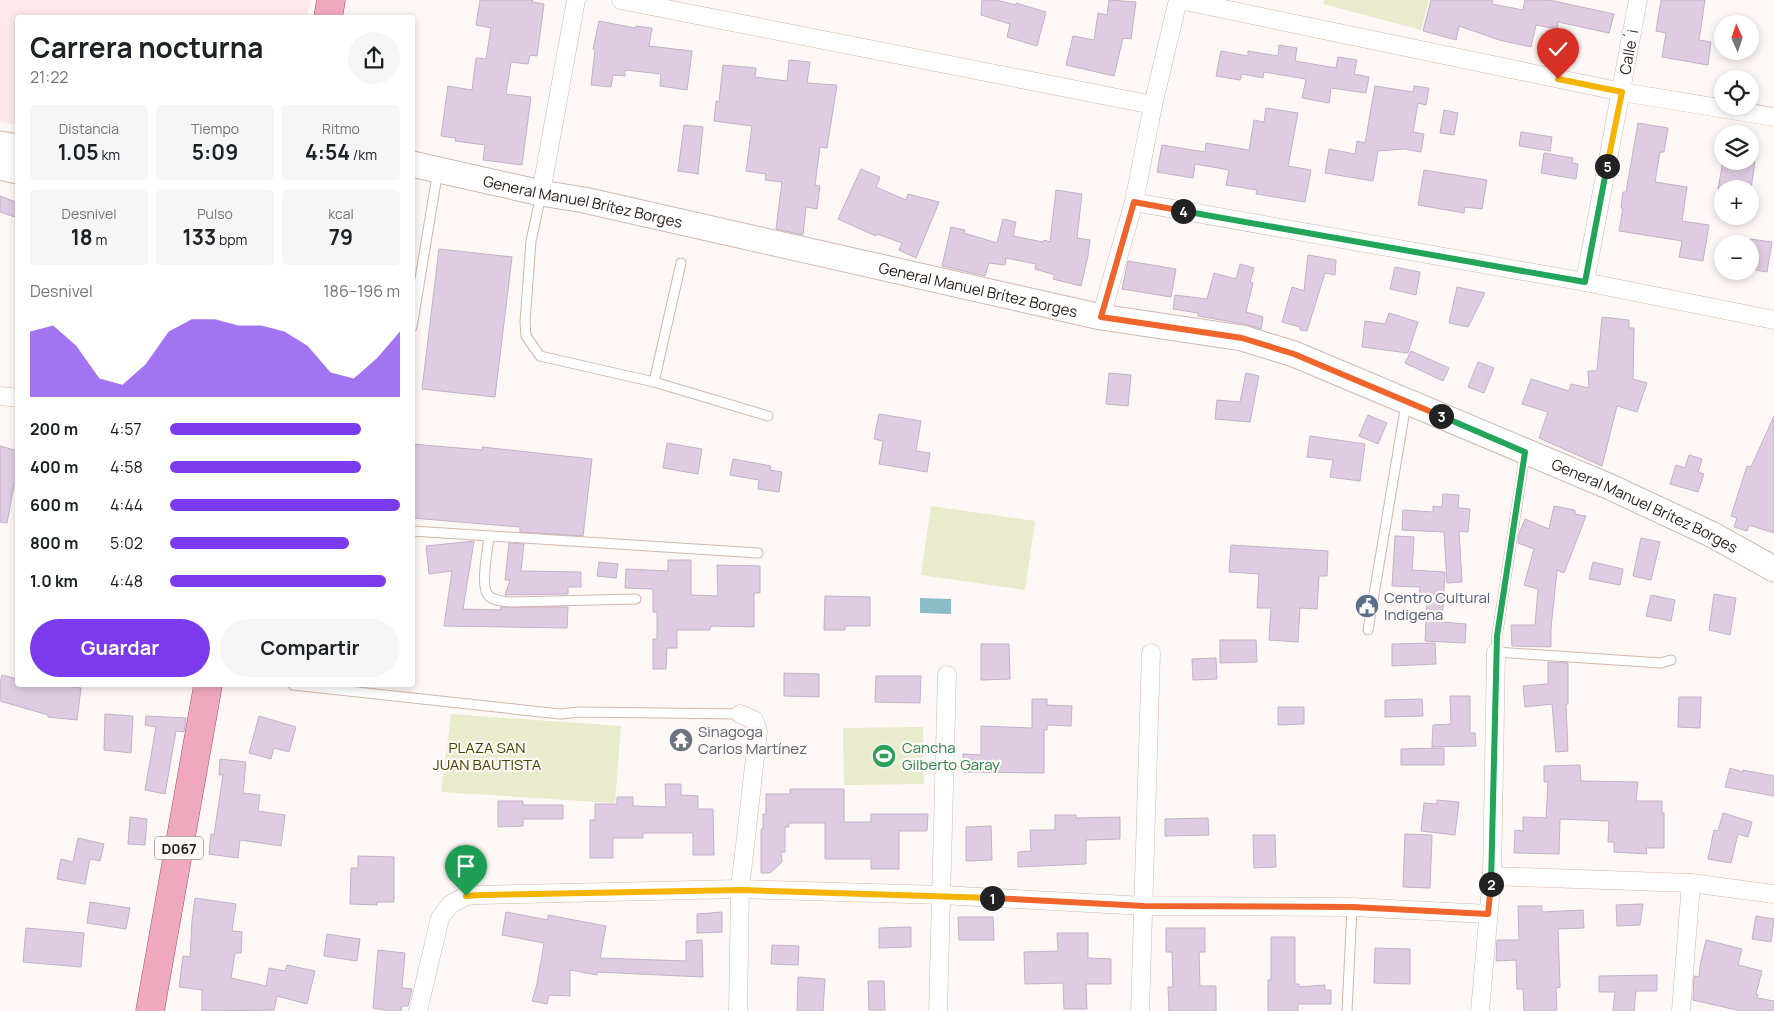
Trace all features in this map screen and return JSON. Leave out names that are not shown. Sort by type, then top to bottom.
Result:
[{"type":"main road","points":[[328,15],[331,0]]},
{"type":"main road","name":"D067","points":[[150,1011],[208,687]]},
{"type":"street","points":[[541,193],[576,0]]},
{"type":"street","points":[[621,0],[1153,105]]},
{"type":"street","points":[[1101,317],[1134,202],[1153,105],[1179,0],[1622,92],[1774,118]]},
{"type":"street","name":"Calle´i","points":[[1585,282],[1638,0]]},
{"type":"street","name":"General Manuel Brítez Borges","points":[[415,165],[541,193],[584,200],[1101,317],[1242,338],[1294,354],[1608,486],[1711,534],[1774,569]]},
{"type":"street","points":[[1134,202],[1585,282],[1774,320]]},
{"type":"street","points":[[0,396],[15,398]]},
{"type":"street","points":[[1480,1011],[1492,876],[1496,652]]},
{"type":"street","points":[[1140,1011],[1151,653]]},
{"type":"street","points":[[938,1011],[947,676]]},
{"type":"street","points":[[738,1011],[740,890],[758,731],[754,720],[740,714]]},
{"type":"street","points":[[1492,876],[1691,883],[1774,894]]},
{"type":"street","points":[[1681,1011],[1691,883]]},
{"type":"street","points":[[418,1011],[440,918],[451,904],[466,896],[740,890],[942,895],[1144,906],[1352,907],[1488,914]]},
{"type":"lane","points":[[415,309],[438,170]]},
{"type":"lane","points":[[541,193],[531,241],[525,322],[526,336],[540,356],[654,382],[768,416]]},
{"type":"lane","points":[[654,382],[681,263]]},
{"type":"lane","points":[[1368,630],[1407,401]]},
{"type":"lane","points":[[1525,452],[1496,652],[1661,663],[1671,660]]},
{"type":"lane","points":[[415,531],[758,553]]},
{"type":"lane","points":[[489,536],[484,587],[488,595],[498,601],[636,599]]},
{"type":"lane","points":[[311,687],[560,714],[580,712],[740,714]]},
{"type":"lane","points":[[1347,1011],[1352,907]]},
{"type":"shaded area","points":[[0,0],[310,0],[307,15],[15,15],[15,125],[0,122]]},
{"type":"green space","points":[[1324,0],[1429,0],[1421,30],[1323,4]]},
{"type":"green space","points":[[931,506],[1035,521],[1025,590],[921,575]]},
{"type":"green space","name":"PLAZA SAN JUAN BAUTISTA","points":[[451,714],[621,726],[615,803],[441,792]]},
{"type":"green space","name":"Cancha Gilberto Garay","points":[[923,727],[924,784],[844,785],[843,728]]},
{"type":"water","points":[[920,598],[951,599],[951,614],[920,613]]},
{"type":"building","points":[[480,0],[533,0],[532,2],[544,4],[537,56],[530,55],[528,64],[511,62],[506,94],[531,97],[522,165],[483,160],[485,145],[455,141],[456,138],[441,136],[448,86],[472,90],[476,58],[486,59],[491,28],[476,25]]},
{"type":"building","points":[[982,0],[996,0],[1016,5],[1016,3],[1046,12],[1037,46],[1007,37],[1010,24],[981,15]]},
{"type":"building","points":[[1109,0],[1136,2],[1131,39],[1123,38],[1114,76],[1066,65],[1073,36],[1094,40],[1098,13],[1107,15]]},
{"type":"building","points":[[1431,0],[1493,0],[1492,4],[1523,10],[1525,0],[1549,0],[1614,14],[1609,33],[1558,22],[1557,29],[1536,25],[1531,47],[1499,40],[1459,26],[1456,40],[1423,31]]},
{"type":"building","points":[[1661,0],[1705,0],[1699,40],[1711,42],[1708,65],[1662,57],[1666,33],[1656,31]]},
{"type":"building","points":[[599,21],[635,28],[636,26],[652,28],[649,46],[692,51],[687,90],[660,86],[661,74],[625,70],[625,76],[613,75],[611,87],[591,85],[595,50],[593,49]]},
{"type":"building","points":[[1279,45],[1297,48],[1295,61],[1336,68],[1338,57],[1357,60],[1354,74],[1369,77],[1366,93],[1331,88],[1329,103],[1302,98],[1306,79],[1264,72],[1263,78],[1242,74],[1240,80],[1216,76],[1221,51],[1248,56],[1248,51],[1278,56]]},
{"type":"building","points":[[789,60],[810,62],[807,83],[837,85],[827,148],[820,147],[815,185],[820,186],[817,209],[806,207],[803,235],[776,229],[782,182],[765,180],[766,174],[746,171],[752,126],[714,121],[716,101],[719,102],[723,65],[756,68],[755,77],[787,81]]},
{"type":"building","points":[[1375,86],[1413,92],[1414,86],[1429,88],[1426,105],[1418,103],[1413,132],[1424,134],[1421,152],[1404,149],[1378,151],[1373,181],[1325,173],[1329,149],[1355,154],[1357,141],[1365,143]]},
{"type":"building","points":[[1266,108],[1298,113],[1288,166],[1311,170],[1305,202],[1256,194],[1257,190],[1226,185],[1229,170],[1195,164],[1193,178],[1157,172],[1162,145],[1205,152],[1206,143],[1249,150],[1254,120],[1264,122]]},
{"type":"building","points":[[1444,110],[1458,113],[1454,135],[1440,133]]},
{"type":"building","points":[[1638,123],[1668,128],[1664,152],[1660,152],[1655,182],[1687,187],[1682,221],[1709,225],[1703,261],[1679,257],[1682,241],[1619,231],[1623,208],[1621,208],[1623,192],[1626,192]]},
{"type":"building","points":[[684,125],[703,127],[698,174],[678,171]]},
{"type":"building","points":[[1521,132],[1552,137],[1550,151],[1519,146]]},
{"type":"building","points":[[1544,153],[1573,158],[1572,163],[1578,164],[1576,179],[1541,173]]},
{"type":"building","points":[[861,169],[880,177],[876,187],[906,200],[908,194],[939,202],[916,258],[899,250],[902,243],[877,234],[876,236],[838,219]]},
{"type":"building","points":[[1424,170],[1487,180],[1482,209],[1465,207],[1464,213],[1418,205]]},
{"type":"building","points":[[1721,170],[1754,170],[1752,180],[1720,180]]},
{"type":"building","points":[[1056,190],[1082,194],[1077,238],[1090,240],[1081,286],[1053,279],[1055,275],[1035,269],[1036,264],[1006,258],[1005,265],[989,263],[985,276],[942,266],[951,227],[965,230],[964,233],[997,243],[1003,219],[1016,222],[1013,236],[1050,242]]},
{"type":"building","points":[[0,196],[15,202],[15,217],[0,212]]},
{"type":"building","points":[[1759,240],[1772,242],[1767,272],[1759,271]]},
{"type":"building","points":[[439,249],[512,257],[495,397],[422,389]]},
{"type":"building","points":[[1308,255],[1336,260],[1335,275],[1325,273],[1307,331],[1282,322],[1292,287],[1304,291]]},
{"type":"building","points":[[1128,261],[1176,269],[1171,297],[1122,289]]},
{"type":"building","points":[[1240,264],[1254,268],[1250,282],[1253,283],[1246,312],[1263,317],[1261,329],[1198,316],[1198,313],[1173,309],[1175,295],[1207,299],[1214,273],[1236,279]]},
{"type":"building","points":[[1395,267],[1420,272],[1416,295],[1390,289]]},
{"type":"building","points":[[1457,287],[1485,293],[1468,327],[1449,323]]},
{"type":"building","points":[[1389,313],[1418,322],[1408,353],[1362,347],[1365,321],[1385,324]]},
{"type":"building","points":[[1602,317],[1629,320],[1629,328],[1634,328],[1633,379],[1647,383],[1637,412],[1617,406],[1602,466],[1539,438],[1548,412],[1522,404],[1531,379],[1569,391],[1571,384],[1589,388],[1588,371],[1597,371]]},
{"type":"building","points":[[1411,351],[1449,368],[1443,381],[1405,363]]},
{"type":"building","points":[[1478,362],[1494,368],[1484,393],[1468,387]]},
{"type":"building","points":[[1109,373],[1131,375],[1128,406],[1106,404]]},
{"type":"building","points":[[1246,373],[1259,376],[1250,422],[1215,419],[1217,400],[1240,402]]},
{"type":"building","points":[[879,414],[921,421],[916,451],[930,453],[927,472],[879,464],[883,441],[874,439]]},
{"type":"building","points":[[1368,415],[1387,423],[1378,444],[1359,436]]},
{"type":"building","points":[[1774,416],[1774,533],[1749,525],[1747,531],[1734,527],[1737,518],[1731,516],[1747,466],[1751,467]]},
{"type":"building","points":[[1310,436],[1365,444],[1360,481],[1330,477],[1333,460],[1307,457]]},
{"type":"building","points":[[667,443],[702,449],[698,474],[663,468]]},
{"type":"building","points":[[415,444],[482,450],[482,447],[592,459],[583,536],[520,532],[520,527],[415,518]]},
{"type":"building","points":[[0,446],[15,450],[15,485],[7,523],[0,522]]},
{"type":"building","points":[[1689,455],[1702,459],[1698,472],[1704,474],[1698,492],[1670,484],[1676,465],[1685,468]]},
{"type":"building","points":[[733,459],[771,466],[770,470],[782,472],[779,492],[758,489],[759,480],[730,475]]},
{"type":"building","points":[[1443,494],[1459,495],[1458,508],[1470,509],[1468,532],[1459,531],[1462,582],[1447,583],[1444,532],[1402,530],[1403,510],[1433,512],[1433,506],[1442,507]]},
{"type":"building","points":[[1554,506],[1575,510],[1575,514],[1586,516],[1564,573],[1557,570],[1551,647],[1512,646],[1511,625],[1535,625],[1538,589],[1524,585],[1534,549],[1518,543],[1519,534],[1525,519],[1549,529]]},
{"type":"building","points":[[1395,536],[1414,537],[1412,570],[1445,572],[1442,622],[1466,624],[1465,643],[1425,641],[1427,600],[1419,600],[1420,587],[1392,586]]},
{"type":"building","points":[[1641,538],[1660,542],[1651,580],[1633,576]]},
{"type":"building","points":[[474,541],[463,609],[500,610],[501,607],[568,607],[567,628],[444,626],[452,571],[429,574],[426,546]]},
{"type":"building","points":[[509,543],[524,544],[521,571],[581,572],[581,587],[568,587],[568,594],[505,595],[510,580],[505,580]]},
{"type":"building","points":[[1231,545],[1328,551],[1327,576],[1319,576],[1317,609],[1300,608],[1298,642],[1269,640],[1271,608],[1257,608],[1259,574],[1229,572]]},
{"type":"building","points":[[668,560],[691,560],[691,595],[718,596],[717,565],[760,566],[760,593],[754,593],[754,627],[711,626],[710,630],[677,630],[677,648],[667,648],[666,669],[653,669],[653,639],[657,639],[657,612],[653,612],[653,589],[625,588],[626,569],[668,571]]},
{"type":"building","points":[[599,562],[618,564],[616,578],[597,576]]},
{"type":"building","points":[[1593,562],[1623,569],[1620,585],[1589,579]]},
{"type":"building","points":[[1714,594],[1736,598],[1730,635],[1709,630]]},
{"type":"building","points":[[1651,595],[1675,600],[1671,621],[1646,616]]},
{"type":"building","points":[[825,596],[870,597],[870,626],[845,626],[845,630],[824,630]]},
{"type":"building","points":[[1220,640],[1256,640],[1257,662],[1220,663]]},
{"type":"building","points":[[1435,643],[1436,664],[1392,666],[1392,644]]},
{"type":"building","points":[[981,644],[1009,644],[1010,679],[981,680]]},
{"type":"building","points":[[1216,658],[1217,679],[1193,680],[1192,659]]},
{"type":"building","points":[[1548,662],[1568,663],[1568,704],[1566,704],[1568,751],[1556,752],[1552,704],[1525,707],[1523,686],[1548,684]]},
{"type":"building","points":[[784,673],[819,674],[819,697],[784,696]]},
{"type":"building","points":[[2,675],[15,678],[15,687],[81,688],[77,720],[48,717],[48,715],[0,701]]},
{"type":"building","points":[[876,676],[921,676],[920,703],[875,702]]},
{"type":"building","points":[[1450,696],[1470,696],[1470,733],[1475,733],[1476,746],[1432,747],[1433,725],[1451,724]]},
{"type":"building","points":[[1679,697],[1701,697],[1700,728],[1678,727]]},
{"type":"building","points":[[1032,699],[1047,699],[1047,705],[1072,706],[1071,726],[1047,725],[1047,730],[1044,730],[1044,773],[963,772],[963,754],[981,755],[981,726],[1032,728]]},
{"type":"building","points":[[1422,699],[1423,716],[1385,717],[1385,700]]},
{"type":"building","points":[[1278,707],[1304,707],[1304,724],[1278,725]]},
{"type":"building","points":[[105,714],[133,716],[131,753],[104,750]]},
{"type":"building","points":[[146,716],[186,718],[184,732],[176,731],[165,794],[145,790],[156,727],[145,725]]},
{"type":"building","points":[[259,716],[296,727],[289,752],[274,748],[271,759],[249,753]]},
{"type":"building","points":[[1444,748],[1444,765],[1401,765],[1401,749]]},
{"type":"building","points":[[220,759],[246,762],[243,793],[260,795],[258,811],[285,815],[281,846],[240,840],[238,858],[209,854],[211,834],[214,835],[223,775],[219,775]]},
{"type":"building","points":[[1580,765],[1581,781],[1638,782],[1636,801],[1662,801],[1664,848],[1646,848],[1647,854],[1614,852],[1614,842],[1608,842],[1609,821],[1560,819],[1559,854],[1514,853],[1515,830],[1523,831],[1523,817],[1546,818],[1548,782],[1544,782],[1544,766]]},
{"type":"building","points":[[1730,768],[1743,772],[1743,770],[1774,776],[1774,796],[1725,787]]},
{"type":"building","points":[[665,784],[681,784],[681,795],[698,796],[698,809],[713,809],[714,855],[693,855],[693,833],[643,833],[643,838],[613,838],[613,858],[590,858],[590,820],[595,820],[595,804],[617,804],[617,797],[633,797],[633,806],[666,807]]},
{"type":"building","points":[[790,789],[844,789],[844,822],[871,822],[871,814],[928,814],[927,831],[899,831],[899,869],[871,869],[871,859],[825,859],[825,823],[789,823],[789,827],[785,827],[785,852],[781,852],[782,862],[770,873],[761,873],[761,829],[763,829],[763,814],[766,814],[766,794],[790,794]]},
{"type":"building","points":[[1437,800],[1459,802],[1455,835],[1421,831],[1424,803],[1437,804]]},
{"type":"building","points":[[498,801],[523,801],[523,805],[563,805],[563,819],[523,819],[523,826],[498,827]]},
{"type":"building","points":[[1723,813],[1752,822],[1748,837],[1738,834],[1731,863],[1708,859],[1714,830],[1718,831]]},
{"type":"building","points":[[1055,815],[1076,815],[1076,818],[1120,817],[1120,839],[1086,840],[1086,864],[1018,867],[1018,852],[1031,851],[1030,830],[1055,830]]},
{"type":"building","points":[[130,817],[147,819],[145,845],[128,844]]},
{"type":"building","points":[[1208,818],[1209,835],[1165,836],[1165,819]]},
{"type":"building","points":[[991,826],[992,860],[966,861],[966,827]]},
{"type":"building","points":[[1405,834],[1432,835],[1430,888],[1403,887]]},
{"type":"building","points":[[1253,835],[1275,835],[1276,867],[1254,868]]},
{"type":"building","points":[[78,838],[104,844],[100,861],[90,859],[85,884],[57,879],[61,859],[73,862]]},
{"type":"building","points":[[358,856],[394,857],[394,902],[377,902],[377,905],[350,904],[351,868],[358,868]]},
{"type":"building","points":[[195,898],[236,904],[232,931],[242,932],[241,953],[235,953],[231,978],[266,986],[269,968],[285,971],[287,965],[315,971],[307,1004],[277,996],[274,1010],[202,1011],[202,990],[179,987],[183,956],[190,957]]},
{"type":"building","points":[[90,902],[130,908],[126,929],[87,923]]},
{"type":"building","points":[[1643,904],[1640,925],[1617,926],[1616,905]]},
{"type":"building","points":[[1518,906],[1542,906],[1542,912],[1583,910],[1584,928],[1558,929],[1560,987],[1556,988],[1557,1010],[1524,1011],[1523,989],[1517,989],[1516,960],[1496,961],[1497,940],[1519,940]]},
{"type":"building","points":[[506,912],[548,920],[548,915],[606,926],[600,958],[686,961],[686,941],[702,940],[703,977],[597,972],[597,975],[570,970],[570,996],[549,995],[547,1004],[532,1001],[544,943],[502,935]]},
{"type":"building","points":[[722,912],[722,932],[697,933],[697,914]]},
{"type":"building","points":[[1756,916],[1774,919],[1771,942],[1752,939]]},
{"type":"building","points":[[958,917],[993,917],[994,940],[959,940]]},
{"type":"building","points":[[911,927],[911,947],[879,948],[879,928]]},
{"type":"building","points":[[26,928],[84,933],[81,967],[23,962]]},
{"type":"building","points":[[1166,928],[1205,928],[1205,952],[1199,952],[1200,986],[1216,986],[1216,1011],[1169,1011],[1168,987],[1173,987],[1172,952],[1166,952]]},
{"type":"building","points":[[1057,933],[1088,933],[1088,958],[1111,959],[1111,984],[1086,984],[1087,1009],[1064,1009],[1063,983],[1025,984],[1024,952],[1058,951]]},
{"type":"building","points":[[327,934],[360,939],[357,961],[324,956]]},
{"type":"building","points":[[1271,937],[1295,937],[1295,984],[1299,984],[1299,987],[1325,985],[1325,990],[1331,990],[1331,1004],[1298,1004],[1298,1011],[1268,1011],[1268,980],[1271,980]]},
{"type":"building","points":[[1706,940],[1742,949],[1738,965],[1762,971],[1756,994],[1758,995],[1757,998],[1774,1001],[1774,1011],[1741,1011],[1693,1000],[1694,976],[1699,977]]},
{"type":"building","points":[[772,945],[799,946],[798,965],[771,964]]},
{"type":"building","points":[[1375,948],[1410,949],[1410,984],[1374,983]]},
{"type":"building","points":[[378,950],[405,953],[402,988],[412,989],[408,1006],[402,1006],[401,1011],[385,1011],[373,1008]]},
{"type":"building","points":[[1657,975],[1657,991],[1636,991],[1634,1011],[1613,1011],[1615,992],[1599,992],[1599,976]]},
{"type":"building","points":[[798,977],[825,979],[823,1011],[797,1011]]},
{"type":"building","points":[[868,981],[884,981],[885,1010],[869,1010]]},
{"type":"place","name":"Centro Cultural Indigena","points":[[1367,606]]},
{"type":"place","name":"Sinagoga Carlos Martínez","points":[[681,740]]},
{"type":"place","name":"Cancha Gilberto Garay","points":[[884,756]]},
{"type":"route","points":[[466,896],[740,890],[942,895],[1144,906],[1352,907],[1488,914],[1492,876],[1497,636],[1525,452],[1271,346],[1242,338],[1101,317],[1134,202],[1585,282],[1622,92],[1558,79]]}]
